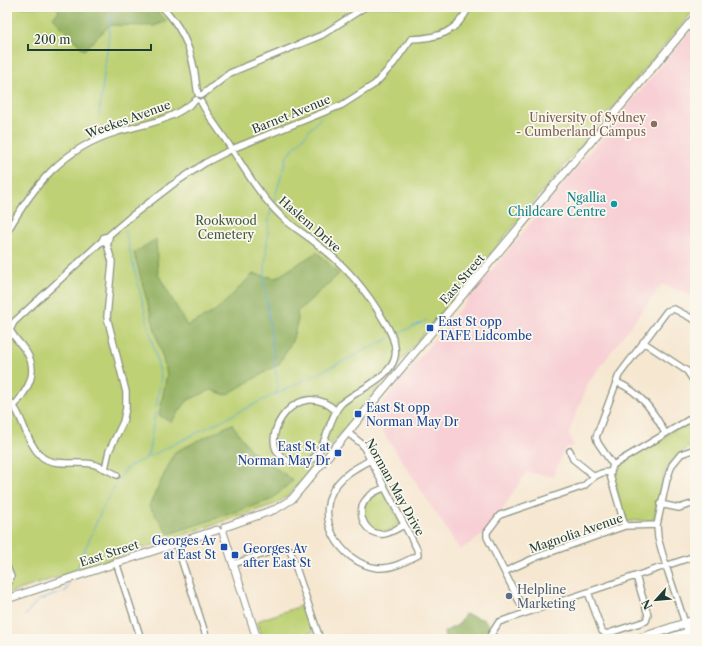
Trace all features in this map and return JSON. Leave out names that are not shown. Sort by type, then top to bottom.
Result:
[{"type":"highway","points":[[638,639],[695,620]]},
{"type":"highway","points":[[667,639],[692,631]]},
{"type":"main road","name":"East Street","points":[[7,599],[116,562],[222,530],[285,505],[348,433],[695,17]]},
{"type":"main road","points":[[222,530],[257,639]]},
{"type":"street","points":[[162,7],[176,24],[187,45],[193,62],[200,94]]},
{"type":"street","points":[[198,101],[195,96],[230,73],[322,35],[365,7]]},
{"type":"street","name":"Barnet Avenue","points":[[14,405],[24,393],[32,379],[32,366],[27,352],[16,341],[10,330],[14,322],[105,243],[104,237],[108,236],[172,185],[205,163],[232,149],[342,105],[375,84],[394,63],[411,39],[433,38],[447,32],[463,20],[469,7]]},
{"type":"street","name":"Haslem Drive","points":[[198,101],[257,188],[270,204],[288,222],[318,244],[356,279],[395,340],[396,354],[393,363],[386,372],[375,382],[347,399],[336,411]]},
{"type":"street","name":"Weekes Avenue","points":[[7,232],[34,188],[68,156],[102,138],[166,119],[198,101]]},
{"type":"street","points":[[105,243],[112,262],[107,317],[126,392],[126,408],[123,422],[109,451],[105,469]]},
{"type":"street","points":[[613,465],[598,443],[596,437],[616,382],[623,368],[667,311],[674,309],[695,320]]},
{"type":"street","points":[[643,342],[687,371],[695,383]]},
{"type":"street","points":[[616,382],[624,385],[649,405],[665,433]]},
{"type":"street","points":[[7,398],[14,405],[31,444],[42,457],[61,463],[91,464],[117,475]]},
{"type":"street","points":[[315,399],[324,401],[336,411],[316,457],[305,463],[290,463],[279,455],[274,440],[276,427],[290,408],[302,401],[315,399]]},
{"type":"street","points":[[625,526],[610,475],[613,465],[695,416]]},
{"type":"street","name":"Norman May Drive","points":[[348,433],[362,444],[417,549],[418,556],[396,566],[379,568],[362,564],[350,557],[338,544],[330,529],[327,513],[330,498],[337,484],[349,471],[370,460]]},
{"type":"street","points":[[692,631],[685,623],[666,566],[658,538],[657,525],[660,504],[674,461],[681,454],[695,449]]},
{"type":"street","points":[[570,451],[573,459],[594,476]]},
{"type":"street","points":[[525,613],[506,571],[487,537],[487,532],[500,515],[584,486],[594,476],[604,472],[610,472]]},
{"type":"street","points":[[384,488],[372,494],[364,503],[361,514],[362,520],[366,526],[377,533],[385,534],[404,525]]},
{"type":"street","points":[[660,504],[679,508],[695,504]]},
{"type":"street","name":"Magnolia Avenue","points":[[506,571],[537,557],[625,526],[657,525]]},
{"type":"street","points":[[176,543],[207,639]]},
{"type":"street","points":[[233,564],[282,548],[290,550],[320,639]]},
{"type":"street","points":[[490,636],[499,622],[695,556]]},
{"type":"street","points":[[116,562],[141,639]]},
{"type":"street","points":[[7,567],[11,577],[7,586]]},
{"type":"street","points":[[588,592],[602,631],[606,634],[646,621],[648,615],[636,576]]},
{"type":"shaded area","points":[[695,25],[695,297],[662,284],[588,383],[569,433],[574,447],[567,447],[563,452],[553,477],[527,472],[487,532],[460,550],[372,415]]},
{"type":"green space","name":"Rookwood Cemetery","points":[[7,7],[695,7],[695,9],[290,494],[278,503],[7,594]]},
{"type":"green space","points":[[55,7],[151,7],[167,21],[154,26],[110,25],[84,50],[53,18],[59,11]]},
{"type":"green space","points":[[156,239],[158,274],[187,326],[216,311],[253,274],[276,278],[317,252],[339,274],[297,312],[298,320],[292,341],[279,364],[226,395],[211,390],[188,400],[171,422],[159,415],[167,374],[134,253]]},
{"type":"green space","points":[[695,420],[695,446],[684,451],[669,465],[661,484],[654,518],[649,522],[638,520],[627,522],[612,475],[616,466],[681,426]]},
{"type":"green space","points":[[232,424],[251,451],[293,480],[271,500],[169,534],[149,506],[175,452]]},
{"type":"green space","points":[[383,490],[401,524],[391,530],[382,532],[377,531],[368,525],[365,521],[363,511],[365,503],[372,496]]},
{"type":"green space","points":[[304,605],[313,632],[291,639],[263,639],[257,621]]},
{"type":"green space","points":[[465,614],[485,620],[495,635],[486,639],[445,639],[444,632],[458,625]]},
{"type":"waterway","points":[[99,115],[111,17],[115,7]]},
{"type":"waterway","points":[[273,204],[287,156],[321,117]]},
{"type":"waterway","points":[[76,571],[106,503],[120,477],[128,467],[275,394],[278,388],[264,281],[271,210]]},
{"type":"waterway","points":[[125,231],[161,377],[149,451],[146,457]]},
{"type":"waterway","points":[[395,335],[427,320]]},
{"type":"waterway","points":[[276,394],[390,338]]},
{"type":"waterway","points":[[25,616],[37,601],[66,591],[69,584]]},
{"type":"place","name":"University of Sydney - Cumberland Campus","points":[[654,124]]},
{"type":"place","name":"Ngallia Childcare Centre","points":[[614,204]]},
{"type":"place","name":"East St opp TAFE Lidcombe","points":[[430,328]]},
{"type":"place","name":"East St opp Norman May Dr","points":[[358,414]]},
{"type":"place","name":"East St at Norman May Dr","points":[[338,453]]},
{"type":"place","name":"Georges Av at East St","points":[[224,547]]},
{"type":"place","name":"Georges Av after East St","points":[[235,555]]},
{"type":"place","name":"Helpline Marketing","points":[[509,596]]}]
